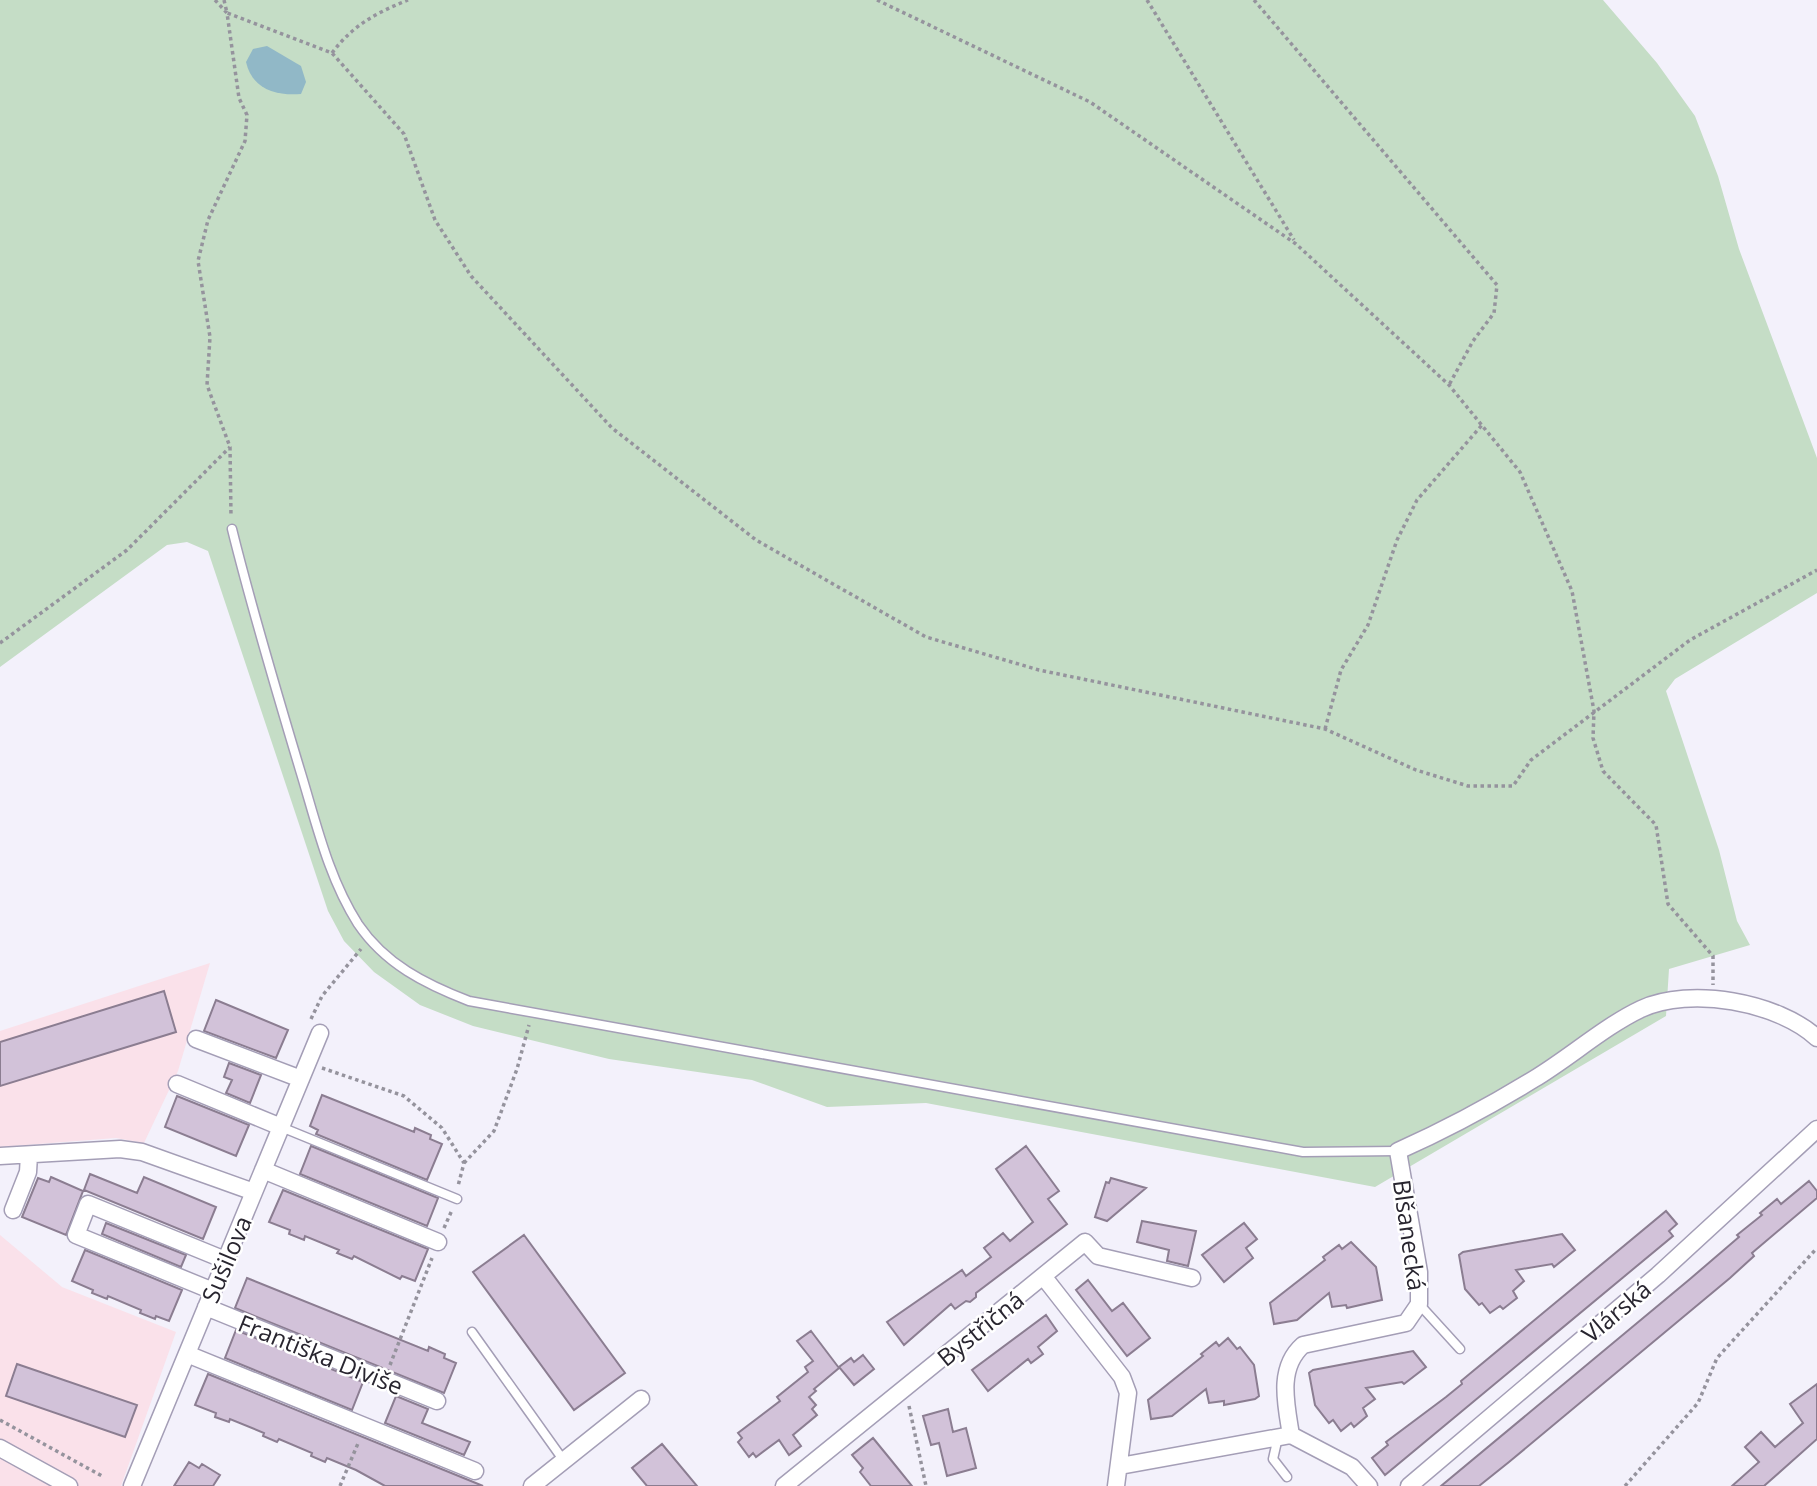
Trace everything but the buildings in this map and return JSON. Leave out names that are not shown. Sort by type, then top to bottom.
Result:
[{"type":"street","points":[[1398,1151],[1446,1130],[1533,1080],[1642,1008],[1713,997],[1754,1006],[1807,1029],[1817,1038]]},
{"type":"street","name":"Sušilova","points":[[132,1486],[320,1033]]},
{"type":"street","points":[[195,1039],[300,1079]]},
{"type":"street","points":[[177,1084],[281,1127]]},
{"type":"street","name":"Vlárská","points":[[1409,1486],[1658,1275],[1817,1129]]},
{"type":"street","points":[[0,1156],[120,1149],[142,1152],[254,1192]]},
{"type":"street","name":"Blšanecká","points":[[1284,1436],[1286,1373],[1292,1355],[1303,1345],[1406,1324],[1419,1304],[1419,1272],[1398,1151]]},
{"type":"street","points":[[13,1210],[28,1172],[29,1154]]},
{"type":"street","points":[[263,1170],[438,1242]]},
{"type":"street","points":[[213,1291],[76,1235],[88,1204],[225,1260]]},
{"type":"street","name":"Bystřičná","points":[[790,1484],[1086,1242],[1098,1256],[1192,1278]]},
{"type":"street","points":[[1043,1276],[1122,1377],[1128,1394],[1116,1486]]},
{"type":"street","name":"Františka Diviše","points":[[206,1307],[437,1401]]},
{"type":"street","points":[[187,1354],[475,1471]]},
{"type":"street","points":[[532,1486],[641,1399]]},
{"type":"street","points":[[1120,1466],[1284,1436],[1352,1468],[1368,1486]]},
{"type":"street","points":[[0,1448],[69,1486]]},
{"type":"lane","points":[[232,529],[253,614],[333,878],[359,925],[398,967],[432,987],[469,1001],[532,1013],[1303,1152],[1398,1151]]},
{"type":"lane","points":[[281,1127],[457,1199]]},
{"type":"lane","points":[[1419,1304],[1460,1349]]},
{"type":"lane","points":[[472,1332],[564,1461]]},
{"type":"lane","points":[[1284,1436],[1273,1459],[1287,1477]]},
{"type":"path","points":[[215,0],[226,13],[332,53],[404,134],[435,220],[471,276],[612,428],[755,540],[926,637],[1039,670],[1325,729],[1416,770],[1468,786],[1513,786],[1531,760],[1690,640],[1817,570]]},
{"type":"path","points":[[224,0],[239,98],[247,115],[245,141],[208,220],[198,261],[211,337],[207,385],[230,447],[232,529]]},
{"type":"path","points":[[332,53],[347,33],[371,15],[408,0]]},
{"type":"path","points":[[877,0],[1090,102],[1296,244],[1449,385],[1520,472],[1572,591],[1594,711],[1593,738],[1603,771],[1656,825],[1668,904],[1713,957],[1713,997]]},
{"type":"path","points":[[1147,0],[1296,244]]},
{"type":"path","points":[[1254,0],[1497,285],[1494,313],[1473,341],[1449,385]]},
{"type":"path","points":[[1325,729],[1341,670],[1368,625],[1397,540],[1417,500],[1482,425]]},
{"type":"path","points":[[0,643],[127,550],[230,447]]},
{"type":"path","points":[[320,1033],[310,1028],[322,996],[371,938]]},
{"type":"path","points":[[384,1380],[457,1199],[456,1190],[462,1178],[464,1163],[494,1132],[517,1069],[532,1013]]},
{"type":"path","points":[[307,1062],[404,1096],[442,1128],[464,1163]]},
{"type":"path","points":[[1625,1486],[1698,1403],[1717,1358],[1817,1248]]},
{"type":"path","points":[[905,1388],[926,1486]]},
{"type":"path","points":[[0,1420],[102,1476]]},
{"type":"path","points":[[340,1486],[365,1426]]},
{"type":"shaded area","points":[[210,963],[178,1071],[144,1143],[116,1138],[0,1147],[0,1031]]},
{"type":"shaded area","points":[[0,1235],[62,1287],[176,1332],[121,1486],[0,1486]]},
{"type":"green space","points":[[0,0],[1603,0],[1657,63],[1695,116],[1718,176],[1739,249],[1817,458],[1817,593],[1675,679],[1666,691],[1719,850],[1737,921],[1750,945],[1669,969],[1666,1016],[1375,1187],[926,1103],[827,1107],[752,1080],[609,1059],[473,1026],[420,1005],[374,972],[344,941],[328,911],[208,551],[187,542],[167,545],[0,667]]},
{"type":"water","points":[[267,46],[301,66],[306,82],[301,94],[274,92],[259,85],[254,79],[246,62],[253,49]]}]
